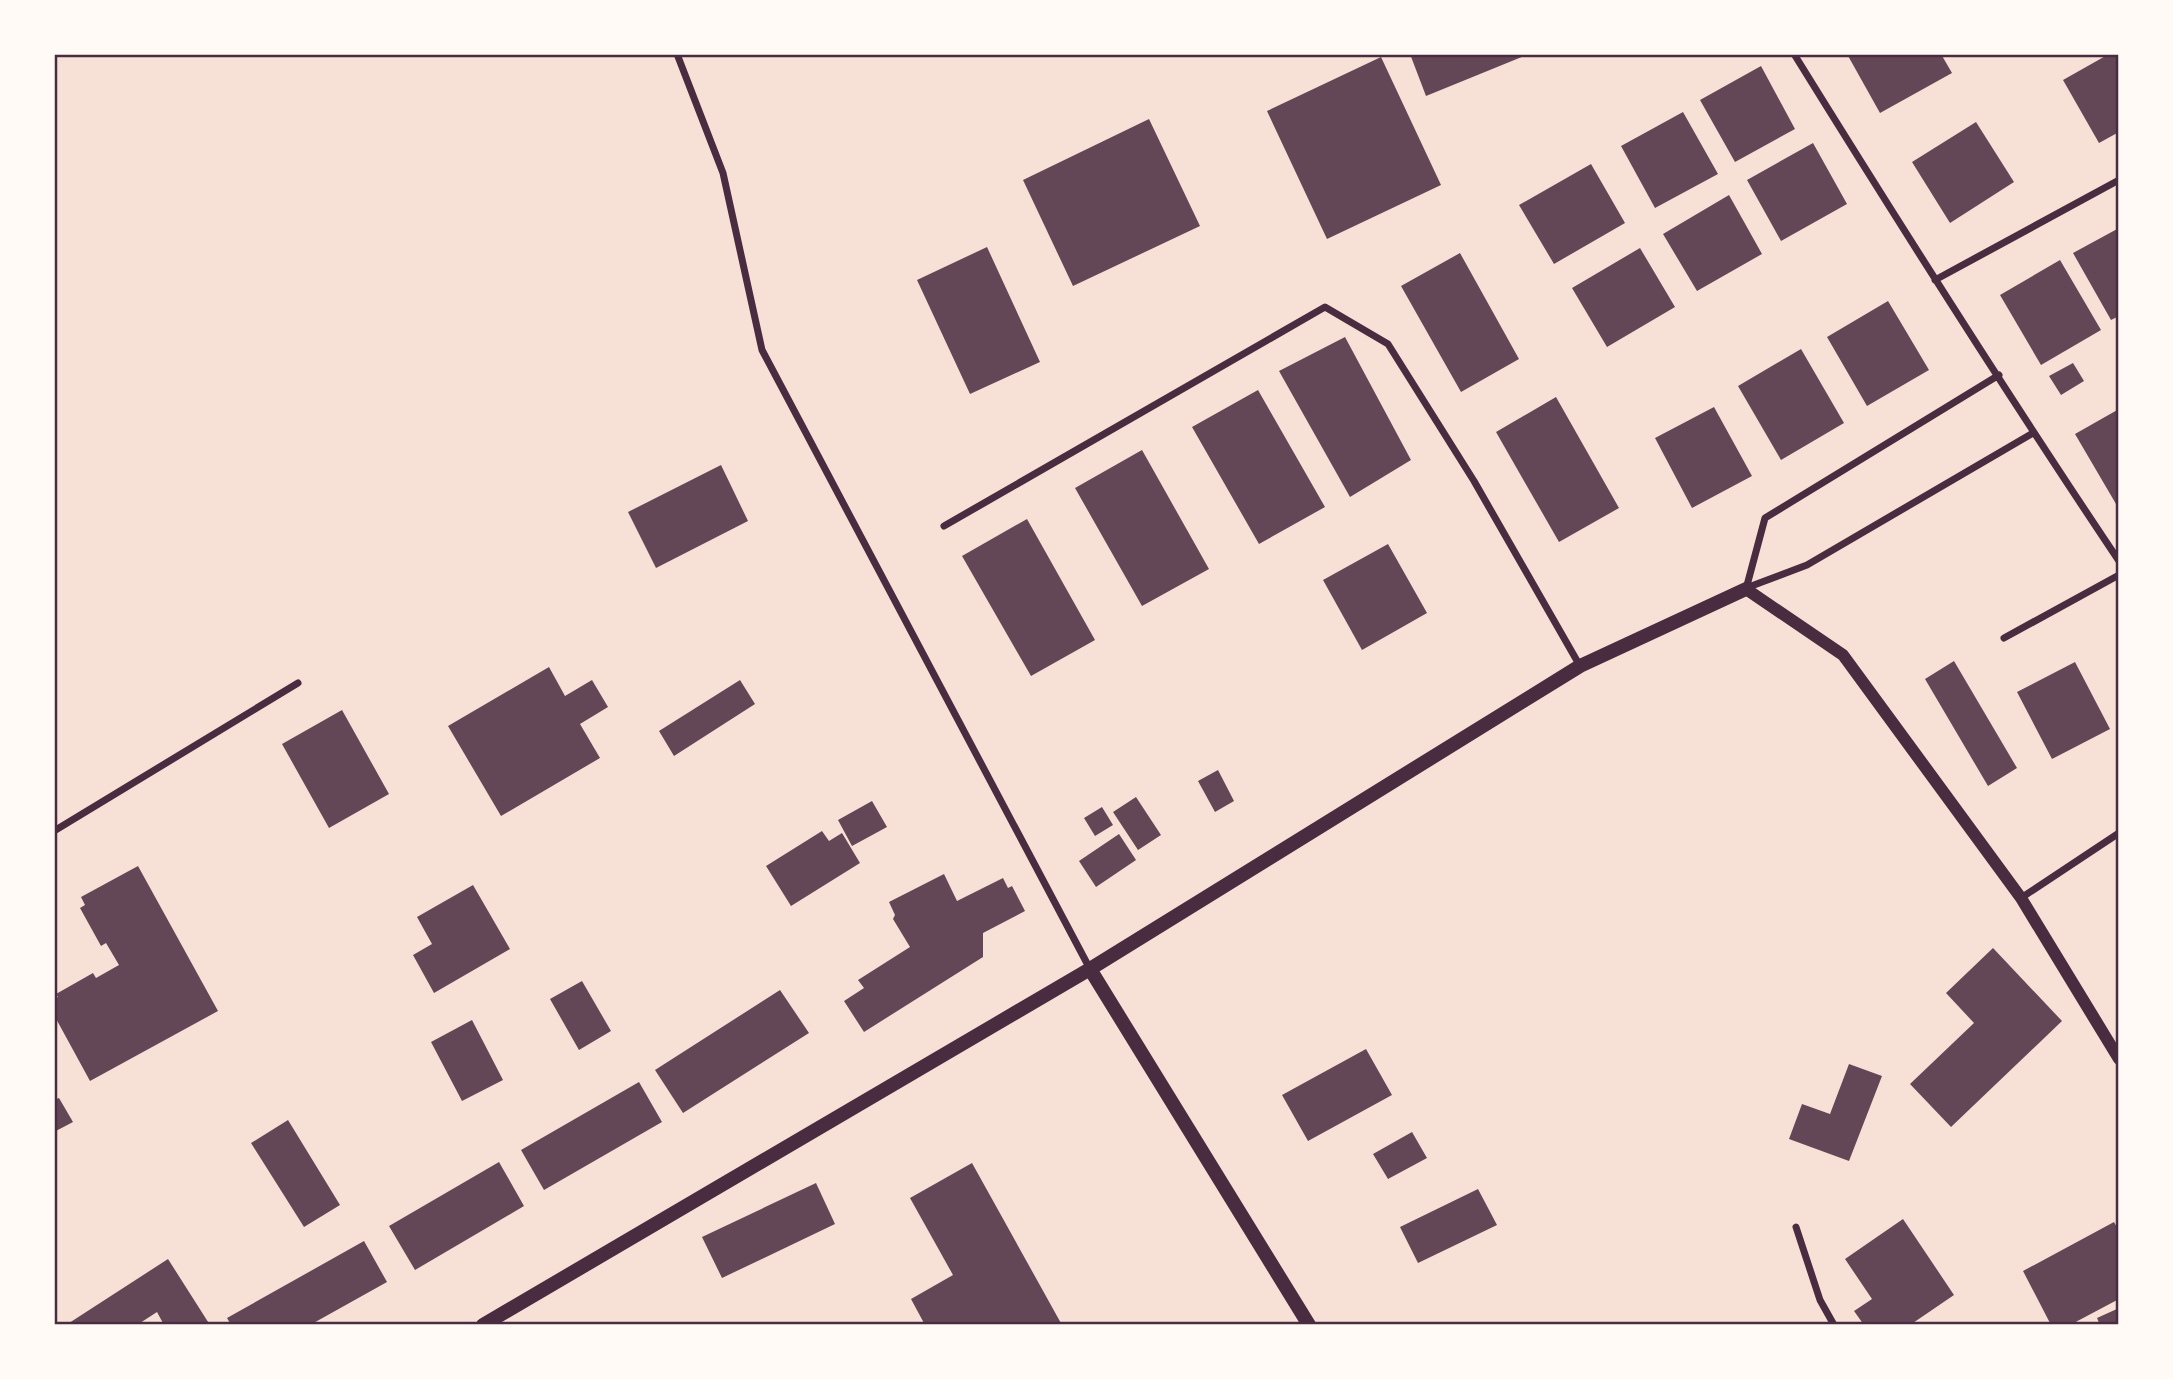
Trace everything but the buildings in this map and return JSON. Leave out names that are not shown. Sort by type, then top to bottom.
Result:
[{"type":"main road","points":[[483,1325],[1090,969],[1580,666],[1746,589]]},
{"type":"main road","points":[[1090,969],[1309,1325]]},
{"type":"street","points":[[677,54],[723,173],[762,350],[1090,969]]},
{"type":"street","points":[[1794,54],[1966,331],[1999,375],[2033,433],[2119,561]]},
{"type":"street","points":[[1935,280],[2119,180]]},
{"type":"street","points":[[944,526],[1325,307],[1388,344],[1474,481],[1580,666]]},
{"type":"street","points":[[1746,589],[1765,518],[1999,375]]},
{"type":"street","points":[[1746,589],[1807,565],[2033,433]]},
{"type":"street","points":[[2004,638],[2119,575]]},
{"type":"street","points":[[1746,589],[1843,655],[2021,898],[2119,1059]]},
{"type":"street","points":[[54,831],[298,682]]},
{"type":"street","points":[[2021,898],[2119,833]]},
{"type":"street","points":[[1796,1227],[1820,1300],[1835,1325]]}]
